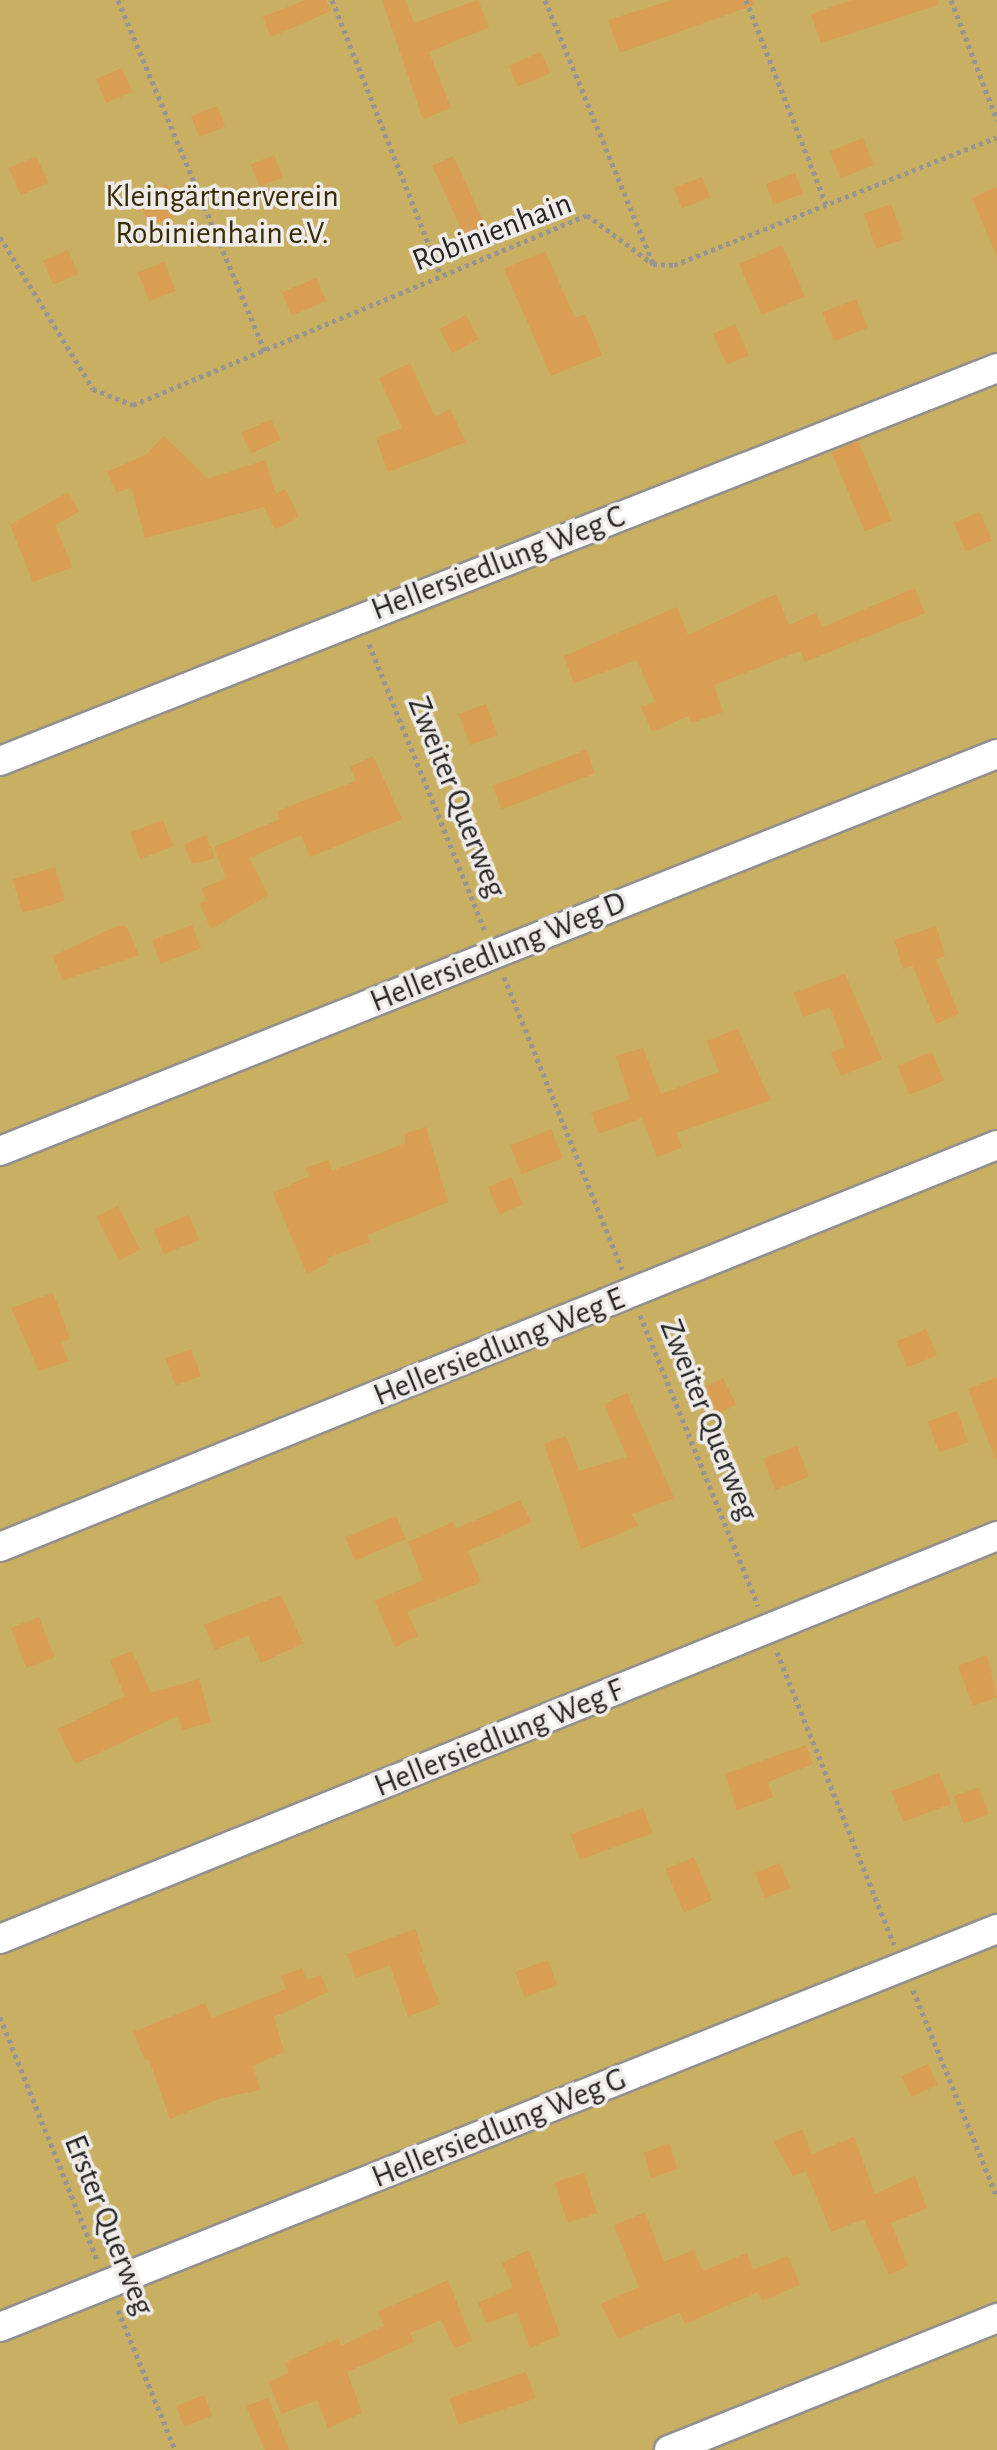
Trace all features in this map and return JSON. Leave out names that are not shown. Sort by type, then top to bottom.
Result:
[{"type":"lane","name":"Hellersiedlung Weg C","points":[[0,761],[358,617],[997,368]]},
{"type":"lane","name":"Hellersiedlung Weg D","points":[[0,1151],[997,754]]},
{"type":"lane","name":"Hellersiedlung Weg E","points":[[0,1547],[997,1145]]},
{"type":"lane","name":"Hellersiedlung Weg F","points":[[0,1939],[997,1536]]},
{"type":"lane","name":"Hellersiedlung Weg G","points":[[0,2327],[997,1929]]},
{"type":"lane","points":[[669,2450],[997,2318]]},
{"type":"path","points":[[118,0],[265,352]]},
{"type":"path","points":[[332,0],[441,275]]},
{"type":"path","points":[[545,0],[653,264],[674,265],[997,137]]},
{"type":"path","points":[[746,0],[826,204]]},
{"type":"path","points":[[951,0],[997,120]]},
{"type":"path","name":"Robinienhain","points":[[0,237],[93,389],[133,405],[587,215],[653,264]]},
{"type":"path","name":"Zweiter Querweg","points":[[358,617],[997,2197]]},
{"type":"path","name":"Erster Querweg","points":[[0,2017],[175,2450]]},
{"type":"green space","name":"Kleingärtnerverein Robinienhain e.V.","points":[[0,0],[997,0],[997,2450],[0,2450]]},
{"type":"building","points":[[305,0],[326,0],[331,11],[271,37],[263,17]]},
{"type":"building","points":[[382,0],[405,0],[414,23],[478,0],[489,27],[429,52],[451,108],[423,119]]},
{"type":"building","points":[[672,0],[753,0],[754,5],[620,53],[608,20]]},
{"type":"building","points":[[852,0],[938,0],[938,5],[821,43],[811,14]]},
{"type":"building","points":[[541,52],[550,73],[518,87],[509,66]]},
{"type":"building","points":[[122,68],[132,92],[106,103],[96,79]]},
{"type":"building","points":[[217,106],[225,126],[199,137],[191,116]]},
{"type":"building","points":[[863,138],[874,165],[840,178],[830,151]]},
{"type":"building","points":[[274,155],[283,177],[260,187],[251,164]]},
{"type":"building","points":[[36,156],[48,182],[21,195],[9,169]]},
{"type":"building","points":[[453,156],[487,229],[466,239],[432,166]]},
{"type":"building","points":[[795,173],[803,194],[774,205],[766,184]]},
{"type":"building","points":[[702,177],[710,198],[682,208],[674,188]]},
{"type":"building","points":[[167,184],[179,215],[149,226],[137,195]]},
{"type":"building","points":[[997,187],[997,257],[972,198]]},
{"type":"building","points":[[891,204],[904,239],[876,249],[864,214]]},
{"type":"building","points":[[782,245],[805,296],[762,315],[739,264]]},
{"type":"building","points":[[68,250],[78,274],[53,284],[43,261]]},
{"type":"building","points":[[545,251],[575,318],[585,314],[602,355],[551,376],[504,269]]},
{"type":"building","points":[[164,262],[176,291],[150,301],[138,272]]},
{"type":"building","points":[[316,278],[326,301],[292,315],[282,292]]},
{"type":"building","points":[[856,299],[868,328],[834,341],[823,312]]},
{"type":"building","points":[[466,315],[479,339],[452,353],[440,329]]},
{"type":"building","points":[[735,324],[749,355],[727,365],[713,334]]},
{"type":"building","points":[[410,363],[435,417],[450,409],[466,442],[388,472],[376,438],[402,428],[379,378]]},
{"type":"building","points":[[271,419],[281,440],[251,454],[241,433]]},
{"type":"building","points":[[164,436],[208,479],[265,460],[276,494],[285,489],[299,517],[275,529],[264,507],[145,538],[131,487],[117,493],[107,472],[147,454]]},
{"type":"building","points":[[858,441],[892,520],[865,531],[831,452]]},
{"type":"building","points":[[68,492],[79,512],[55,525],[72,567],[33,582],[10,525]]},
{"type":"building","points":[[980,512],[992,541],[966,551],[954,522]]},
{"type":"building","points":[[915,588],[925,613],[805,662],[800,651],[714,685],[723,712],[691,723],[688,716],[652,732],[641,707],[655,702],[637,660],[574,683],[564,656],[677,607],[688,635],[776,594],[789,625],[816,613],[823,627]]},
{"type":"building","points":[[486,704],[497,735],[470,745],[459,714]]},
{"type":"building","points":[[586,750],[595,773],[502,809],[493,786]]},
{"type":"building","points":[[373,756],[402,819],[310,857],[301,835],[249,858],[268,895],[211,929],[200,904],[206,901],[202,889],[226,878],[214,847],[280,819],[277,811],[356,781],[350,767]]},
{"type":"building","points":[[163,820],[173,846],[140,859],[130,833]]},
{"type":"building","points":[[206,835],[215,858],[192,864],[184,845]]},
{"type":"building","points":[[55,867],[65,901],[22,913],[13,879]]},
{"type":"building","points":[[192,925],[201,948],[161,964],[152,940]]},
{"type":"building","points":[[117,926],[126,926],[139,955],[63,980],[53,956]]},
{"type":"building","points":[[936,926],[945,956],[936,959],[959,1014],[936,1024],[913,966],[903,969],[894,940]]},
{"type":"building","points":[[845,974],[882,1059],[841,1076],[831,1053],[845,1047],[830,1007],[803,1017],[794,993]]},
{"type":"building","points":[[737,1029],[771,1100],[676,1133],[682,1147],[657,1157],[642,1118],[599,1134],[591,1113],[630,1099],[616,1056],[643,1048],[661,1094],[719,1072],[707,1041]]},
{"type":"building","points":[[932,1052],[944,1081],[909,1095],[898,1066]]},
{"type":"building","points":[[426,1127],[448,1202],[367,1235],[370,1242],[327,1258],[329,1263],[307,1274],[273,1193],[309,1176],[306,1168],[329,1160],[332,1171],[406,1143],[404,1134]]},
{"type":"building","points":[[551,1129],[563,1158],[522,1174],[510,1145]]},
{"type":"building","points":[[511,1177],[523,1205],[500,1214],[488,1187]]},
{"type":"building","points":[[118,1206],[140,1250],[119,1261],[97,1217]]},
{"type":"building","points":[[189,1215],[199,1240],[164,1254],[154,1229]]},
{"type":"building","points":[[53,1293],[70,1339],[61,1342],[68,1361],[39,1371],[11,1308]]},
{"type":"building","points":[[926,1329],[937,1355],[907,1367],[897,1342]]},
{"type":"building","points":[[191,1349],[201,1376],[176,1385],[166,1358]]},
{"type":"building","points":[[997,1377],[997,1459],[996,1460],[968,1389]]},
{"type":"building","points":[[723,1378],[736,1405],[707,1419],[694,1392]]},
{"type":"building","points":[[627,1393],[674,1498],[632,1514],[638,1526],[581,1549],[544,1444],[566,1436],[579,1471],[627,1457],[604,1404]]},
{"type":"building","points":[[957,1411],[968,1442],[939,1453],[928,1422]]},
{"type":"building","points":[[797,1446],[809,1477],[775,1490],[763,1459]]},
{"type":"building","points":[[520,1500],[531,1522],[468,1551],[481,1582],[407,1612],[418,1636],[395,1647],[375,1601],[423,1580],[408,1542],[453,1522],[456,1529]]},
{"type":"building","points":[[396,1516],[406,1539],[355,1561],[345,1537]]},
{"type":"building","points":[[281,1595],[303,1643],[261,1663],[248,1635],[215,1650],[204,1625]]},
{"type":"building","points":[[39,1617],[54,1657],[26,1668],[11,1628]]},
{"type":"building","points":[[132,1651],[151,1693],[199,1679],[211,1722],[182,1730],[178,1716],[75,1764],[58,1729],[125,1696],[110,1660]]},
{"type":"building","points":[[987,1655],[997,1697],[973,1706],[958,1666]]},
{"type":"building","points":[[806,1745],[813,1764],[768,1782],[773,1797],[737,1810],[725,1774]]},
{"type":"building","points":[[939,1773],[951,1804],[903,1822],[891,1791]]},
{"type":"building","points":[[979,1787],[989,1814],[964,1823],[954,1796]]},
{"type":"building","points":[[643,1808],[652,1833],[580,1860],[571,1834]]},
{"type":"building","points":[[694,1857],[712,1900],[684,1912],[665,1869]]},
{"type":"building","points":[[780,1863],[790,1888],[765,1898],[755,1873]]},
{"type":"building","points":[[415,1929],[423,1951],[419,1953],[440,2004],[408,2017],[390,1965],[356,1978],[347,1954]]},
{"type":"building","points":[[548,1960],[557,1985],[524,1997],[515,1972]]},
{"type":"building","points":[[302,1968],[307,1980],[321,1975],[328,1992],[274,2017],[284,2052],[253,2066],[260,2090],[218,2099],[170,2119],[149,2059],[145,2060],[133,2032],[205,2003],[212,2018],[286,1989],[281,1976]]},
{"type":"building","points":[[928,2064],[938,2085],[911,2097],[902,2076]]},
{"type":"building","points":[[802,2129],[812,2154],[854,2137],[875,2194],[915,2176],[927,2208],[891,2223],[908,2266],[889,2275],[864,2219],[831,2232],[806,2171],[793,2176],[774,2142]]},
{"type":"building","points":[[670,2143],[677,2169],[651,2178],[644,2153]]},
{"type":"building","points":[[584,2173],[597,2213],[567,2223],[555,2183]]},
{"type":"building","points":[[645,2212],[664,2262],[693,2250],[703,2271],[747,2253],[753,2270],[788,2256],[800,2285],[762,2301],[758,2292],[685,2324],[680,2312],[618,2339],[601,2304],[639,2287],[614,2226]]},
{"type":"building","points":[[529,2250],[560,2335],[530,2348],[517,2312],[487,2323],[478,2303],[513,2287],[502,2263]]},
{"type":"building","points":[[448,2280],[472,2341],[454,2348],[441,2320],[410,2333],[414,2342],[347,2372],[362,2413],[328,2428],[317,2400],[281,2414],[269,2382],[289,2373],[285,2363],[338,2338],[341,2346],[384,2326],[378,2312]]},
{"type":"building","points":[[526,2372],[535,2398],[459,2425],[449,2398]]},
{"type":"building","points":[[204,2395],[212,2415],[184,2427],[176,2406]]},
{"type":"building","points":[[268,2398],[289,2450],[265,2450],[246,2406]]}]
